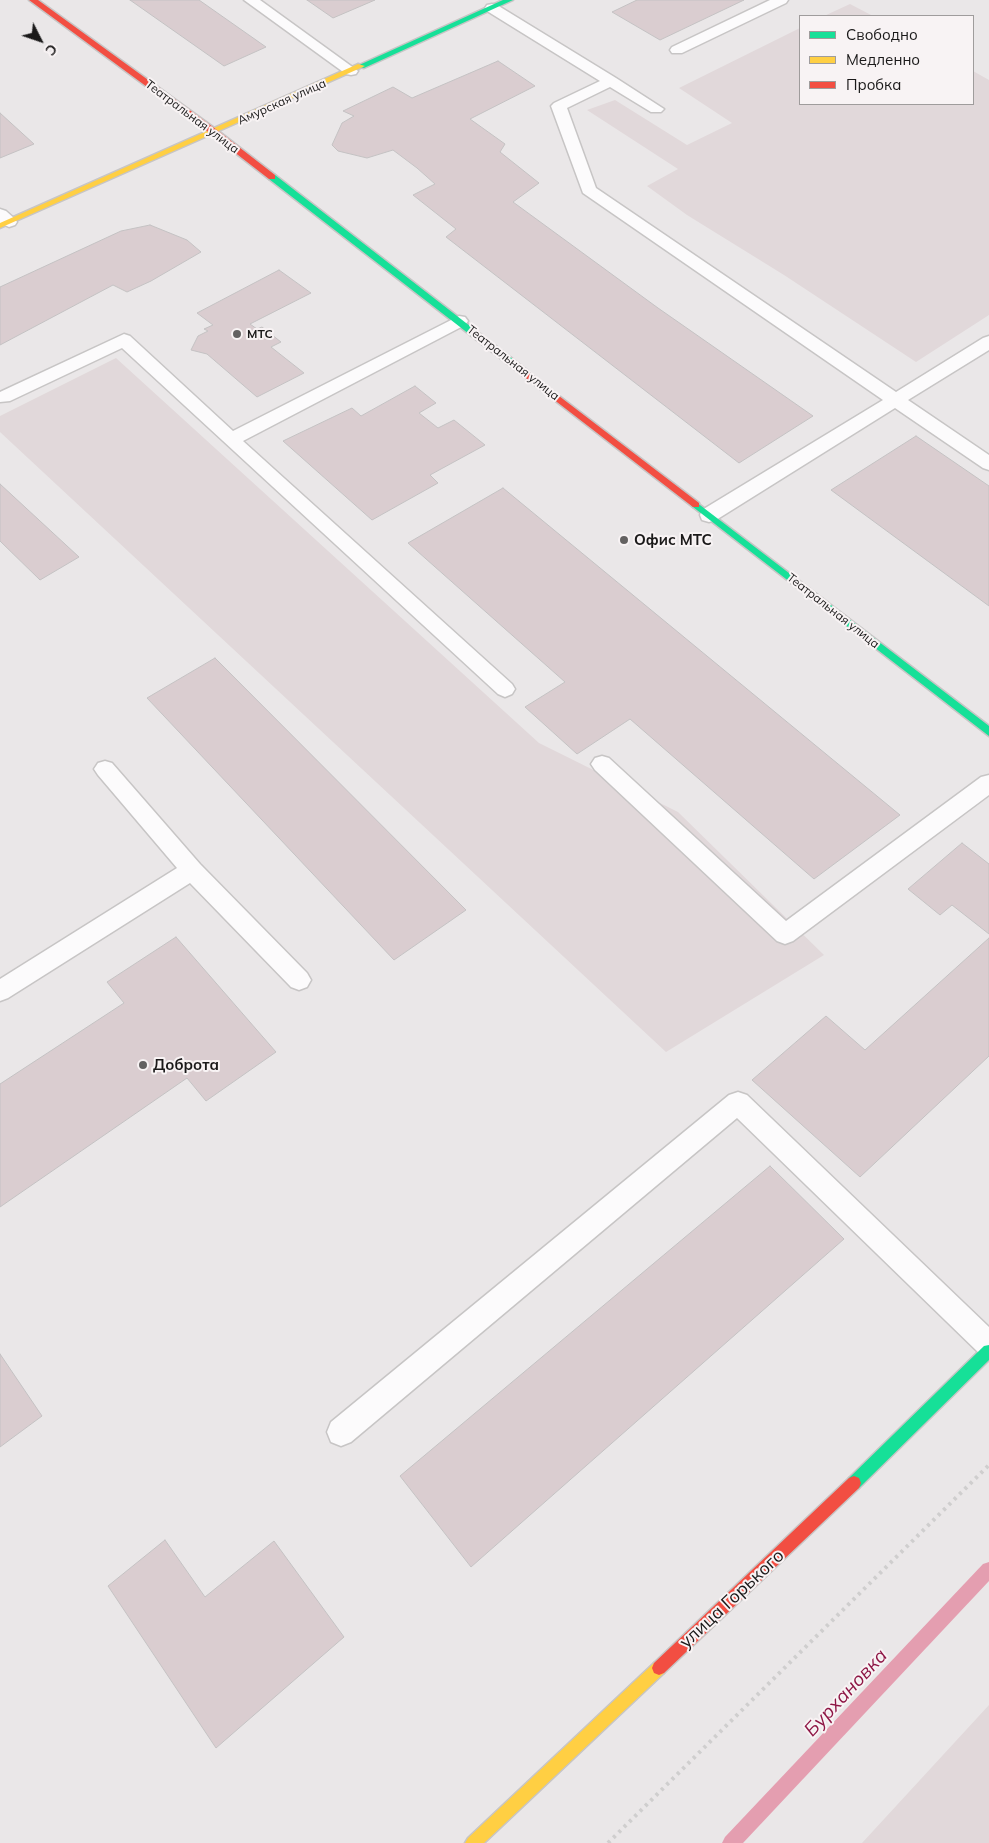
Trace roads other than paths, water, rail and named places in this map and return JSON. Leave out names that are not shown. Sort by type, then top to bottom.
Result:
[{"type":"main road","name":"Театральная улица","points":[[33,0],[214,132],[989,732]]},
{"type":"main road","name":"Амурская улица","points":[[3,221],[214,132],[510,0]]},
{"type":"main road","name":"улица Горького","points":[[473,1843],[850,1487],[989,1351]]},
{"type":"lane","points":[[251,0],[352,71]]},
{"type":"lane","points":[[677,50],[781,0]]},
{"type":"lane","points":[[492,8],[656,109]]},
{"type":"lane","points":[[611,81],[559,106],[588,190],[989,464]]},
{"type":"lane","points":[[231,440],[458,321]]},
{"type":"lane","points":[[4,397],[124,340],[505,689]]},
{"type":"lane","points":[[709,515],[989,342]]},
{"type":"lane","points":[[602,764],[785,934],[989,784]]},
{"type":"lane","points":[[105,769],[192,870],[299,980]]},
{"type":"lane","points":[[0,991],[192,870]]},
{"type":"lane","points":[[341,1432],[738,1103],[989,1345]]},
{"type":"waterway","name":"Бурхановка","points":[[731,1843],[989,1570]]},
{"type":"place","name":"МТС","points":[[237,334]]},
{"type":"place","name":"Офис МТС","points":[[624,540]]},
{"type":"place","name":"Доброта","points":[[143,1065]]}]
